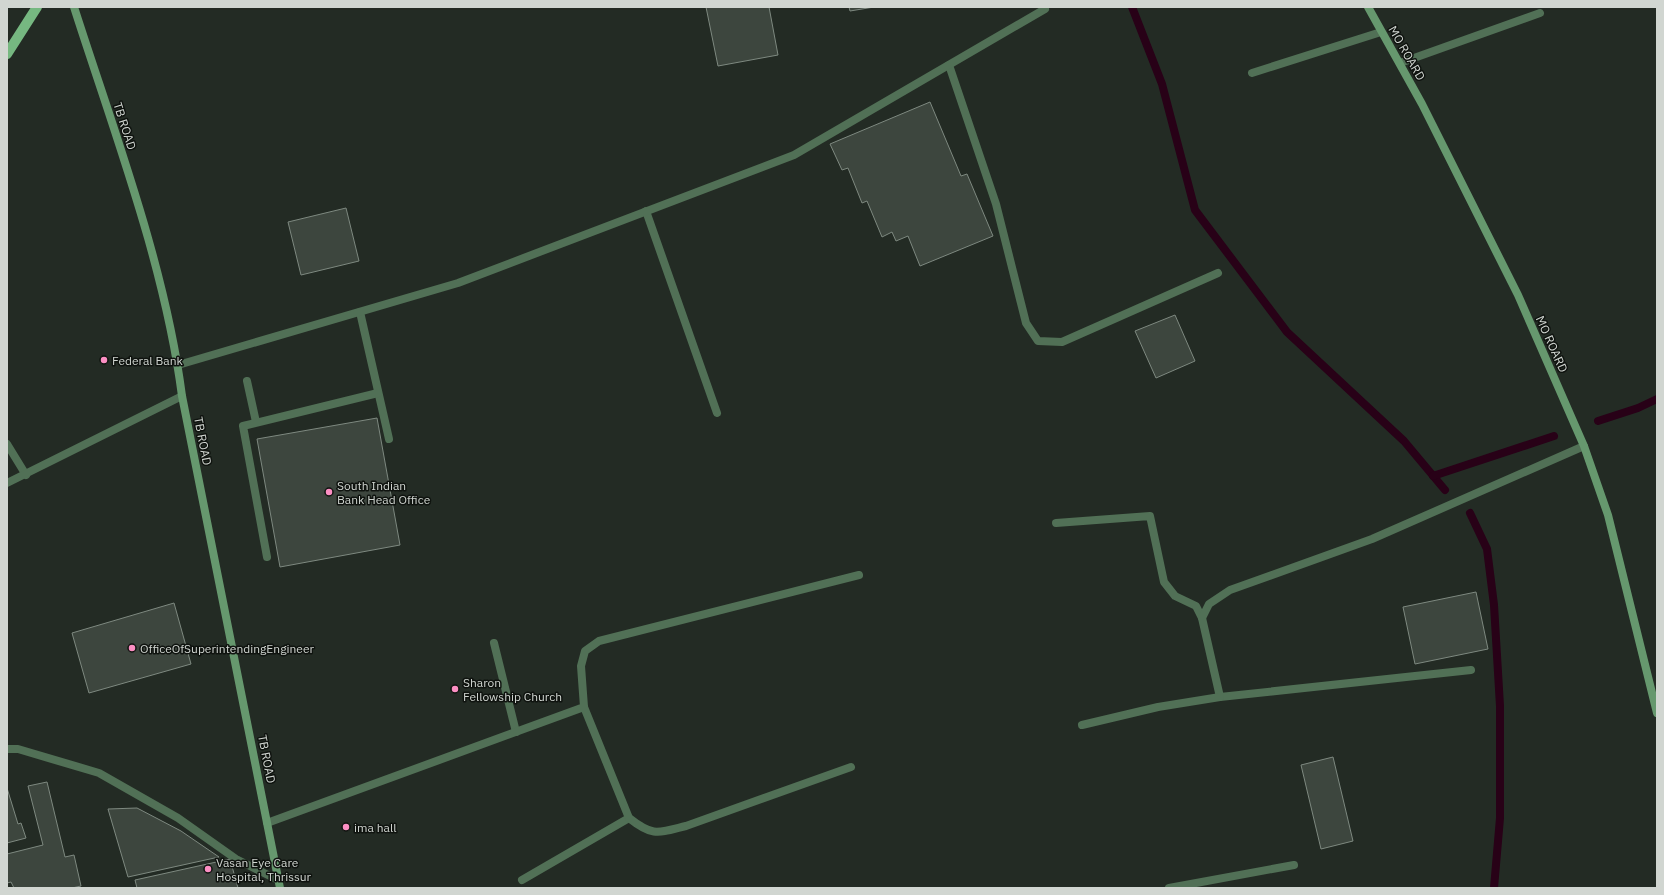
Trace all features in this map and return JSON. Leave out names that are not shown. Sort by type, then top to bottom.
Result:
[{"type":"main road","points":[[7,54],[37,7]]},
{"type":"main road","name":"TB ROAD","points":[[74,7],[149,242],[178,365],[182,396],[268,822],[279,884]]},
{"type":"main road","name":"MO ROARD","points":[[1368,7],[1400,63],[1518,295],[1584,446],[1608,515],[1657,712]]},
{"type":"street","points":[[178,365],[458,283],[794,155],[1045,9]]},
{"type":"street","points":[[1400,63],[1540,13]]},
{"type":"street","points":[[1252,73],[1381,32]]},
{"type":"street","points":[[949,65],[996,204],[1026,323],[1038,341],[1062,342],[1218,273]]},
{"type":"street","points":[[646,211],[717,413]]},
{"type":"street","points":[[360,312],[389,439]]},
{"type":"street","points":[[247,381],[256,422]]},
{"type":"street","points":[[267,557],[243,426],[378,393]]},
{"type":"street","points":[[7,483],[26,475],[182,396]]},
{"type":"street","points":[[7,444],[26,475]]},
{"type":"street","points":[[1202,618],[1209,604],[1230,590],[1372,539],[1584,446]]},
{"type":"street","points":[[1056,523],[1150,516],[1164,582],[1175,596],[1196,606],[1202,618],[1220,697]]},
{"type":"street","points":[[851,767],[686,826],[661,832],[644,830],[628,818],[584,707],[581,666],[585,651],[600,642],[859,575]]},
{"type":"street","points":[[494,643],[516,732]]},
{"type":"street","points":[[1082,725],[1158,707],[1220,697],[1471,670]]},
{"type":"street","points":[[268,822],[584,707]]},
{"type":"street","points":[[7,749],[18,749],[99,773],[178,818],[236,859],[279,884]]},
{"type":"street","points":[[522,880],[628,818]]},
{"type":"street","points":[[1169,888],[1294,865]]},
{"type":"building","points":[[706,7],[769,7],[778,55],[718,66]]},
{"type":"building","points":[[849,7],[874,7],[850,11]]},
{"type":"building","points":[[930,102],[961,176],[967,174],[993,236],[920,266],[908,236],[896,241],[892,232],[882,237],[867,201],[862,203],[848,168],[842,170],[830,144]]},
{"type":"building","points":[[346,208],[359,261],[301,275],[288,222]]},
{"type":"building","points":[[1175,315],[1195,361],[1156,378],[1135,331]]},
{"type":"building","name":"South Indian Bank Head Office","points":[[377,418],[400,545],[280,567],[257,439]]},
{"type":"building","points":[[1476,592],[1488,649],[1415,664],[1403,607]]},
{"type":"building","name":"OfficeOfSuperintendingEngineer","points":[[174,603],[191,664],[89,693],[72,633]]},
{"type":"building","points":[[1333,757],[1353,841],[1321,849],[1301,765]]},
{"type":"building","points":[[47,782],[65,857],[74,855],[81,886],[72,888],[14,888],[11,882],[7,883],[7,854],[43,845],[28,786]]},
{"type":"building","points":[[7,788],[18,824],[21,823],[26,838],[7,843]]},
{"type":"building","points":[[137,808],[181,831],[219,857],[128,877],[108,809]]},
{"type":"building","name":"Vasan Eye Care Hospital, Thrissur","points":[[230,859],[238,888],[137,888],[135,880]]},
{"type":"waterway","points":[[1132,7],[1162,84],[1195,210],[1287,332],[1404,441],[1445,490]]},
{"type":"waterway","points":[[1598,421],[1638,408],[1657,399]]},
{"type":"waterway","points":[[1433,476],[1554,436]]},
{"type":"waterway","points":[[1470,513],[1487,549],[1494,605],[1500,706],[1500,818],[1494,888]]},
{"type":"place","name":"Federal Bank","points":[[104,360]]},
{"type":"place","name":"South Indian Bank Head Office","points":[[329,492]]},
{"type":"place","name":"OfficeOfSuperintendingEngineer","points":[[132,648]]},
{"type":"place","name":"Sharon Fellowship Church","points":[[455,689]]},
{"type":"place","name":"ima hall","points":[[346,827]]},
{"type":"place","name":"Vasan Eye Care Hospital, Thrissur","points":[[208,869]]}]
